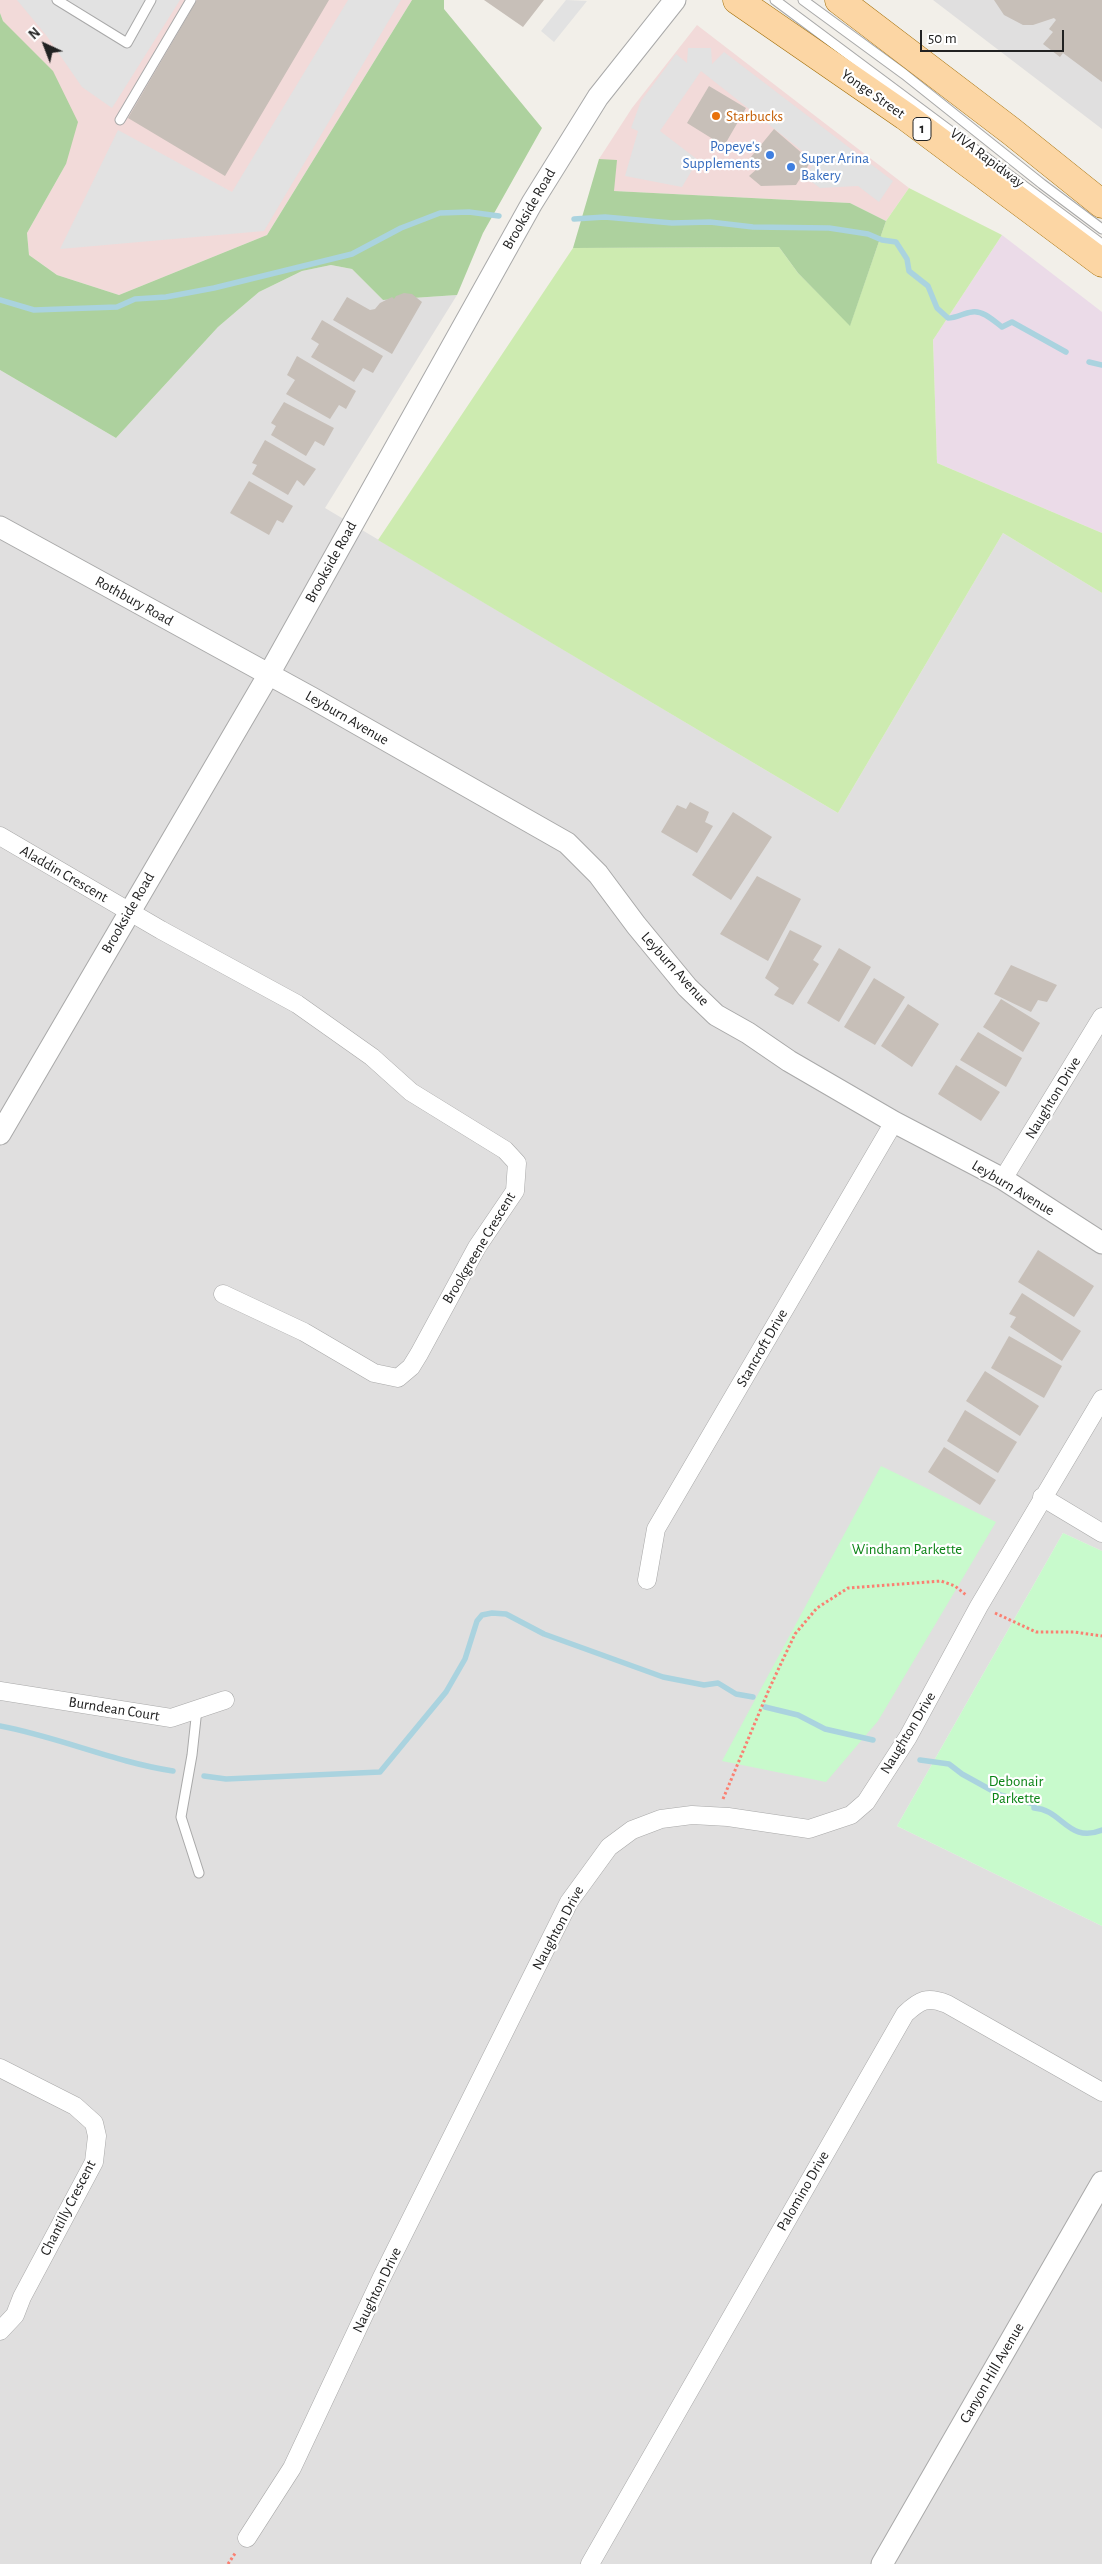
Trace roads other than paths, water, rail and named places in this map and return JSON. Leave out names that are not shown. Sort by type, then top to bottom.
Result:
[{"type":"main road","name":"Yonge Street","points":[[737,0],[905,116],[1102,263]]},
{"type":"main road","points":[[839,0],[1011,131],[1102,204]]},
{"type":"street","name":"Brookside Road","points":[[0,1134],[128,911],[269,674],[532,202],[598,97],[675,0]]},
{"type":"street","name":"Rothbury Road","points":[[0,527],[269,674]]},
{"type":"street","name":"Leyburn Avenue","points":[[269,674],[567,843],[598,874],[636,925],[688,987],[716,1015],[748,1033],[789,1061],[894,1122],[1003,1179],[1102,1243]]},
{"type":"street","name":"Aladdin Crescent","points":[[0,836],[128,911]]},
{"type":"street","name":"Brookgreene Crescent","points":[[128,911],[297,1004],[372,1057],[411,1092],[505,1150],[517,1163],[515,1191],[477,1247],[411,1367],[398,1378],[374,1373],[304,1332],[223,1294]]},
{"type":"street","name":"Naughton Drive","points":[[1003,1179],[1102,1017]]},
{"type":"street","name":"Stancroft Drive","points":[[647,1580],[656,1529],[894,1122]]},
{"type":"street","name":"Naughton Drive","points":[[247,2538],[292,2468],[390,2261],[565,1910],[582,1881],[609,1847],[632,1830],[661,1819],[692,1815],[716,1816],[809,1829],[851,1815],[866,1802],[908,1737],[979,1606],[1042,1497],[1102,1399]]},
{"type":"street","points":[[1042,1497],[1102,1533]]},
{"type":"street","name":"Burndean Court","points":[[0,1691],[171,1718],[226,1700]]},
{"type":"street","name":"Palomino Drive","points":[[590,2564],[906,2014],[918,2002],[935,1999],[947,2004],[1102,2092]]},
{"type":"street","name":"Chantilly Crescent","points":[[0,2068],[75,2106],[94,2123],[97,2136],[94,2162],[22,2297],[15,2315],[0,2331]]},
{"type":"street","name":"Canyon Hill Avenue","points":[[882,2564],[1102,2182]]},
{"type":"lane","points":[[57,0],[127,43],[151,0]]},
{"type":"lane","points":[[120,120],[191,0]]},
{"type":"lane","name":"VIVA Rapidway","points":[[775,0],[1102,244]]},
{"type":"lane","name":"VIVA Rapidway","points":[[803,0],[904,74],[1042,184],[1102,228]]},
{"type":"lane","points":[[197,1709],[192,1755],[181,1817],[200,1873]]},
{"type":"waterway","points":[[0,300],[34,310],[117,307],[135,299],[166,297],[214,288],[352,254],[401,228],[440,213],[469,212],[499,216]]},
{"type":"waterway","points":[[574,219],[605,217],[672,223],[710,222],[753,227],[829,228],[868,234],[882,240],[896,242],[907,259],[909,271],[928,286],[937,308],[948,318],[976,312],[988,316],[1002,327],[1012,322],[1066,352]]},
{"type":"waterway","points":[[1089,362],[1102,365]]},
{"type":"waterway","points":[[204,1776],[226,1779],[380,1772],[446,1692],[465,1659],[477,1621],[482,1615],[492,1613],[506,1614],[544,1634],[663,1677],[704,1685],[718,1683],[736,1694],[753,1697]]},
{"type":"waterway","points":[[765,1707],[798,1715],[825,1729],[873,1740]]},
{"type":"waterway","points":[[0,1726],[44,1736],[129,1762],[173,1771]]},
{"type":"waterway","points":[[920,1760],[949,1764],[962,1774],[1000,1795],[1034,1804],[1034,1808],[1052,1814],[1081,1833],[1102,1830]]},
{"type":"place","name":"Starbucks","points":[[716,116]]},
{"type":"place","name":"Popeye's Supplements","points":[[770,155]]},
{"type":"place","name":"Super Arina Bakery","points":[[791,167]]},
{"type":"park label","name":"Windham Parkette","points":[[907,1549]]},
{"type":"park label","name":"Debonair Parkette","points":[[1016,1790]]}]
